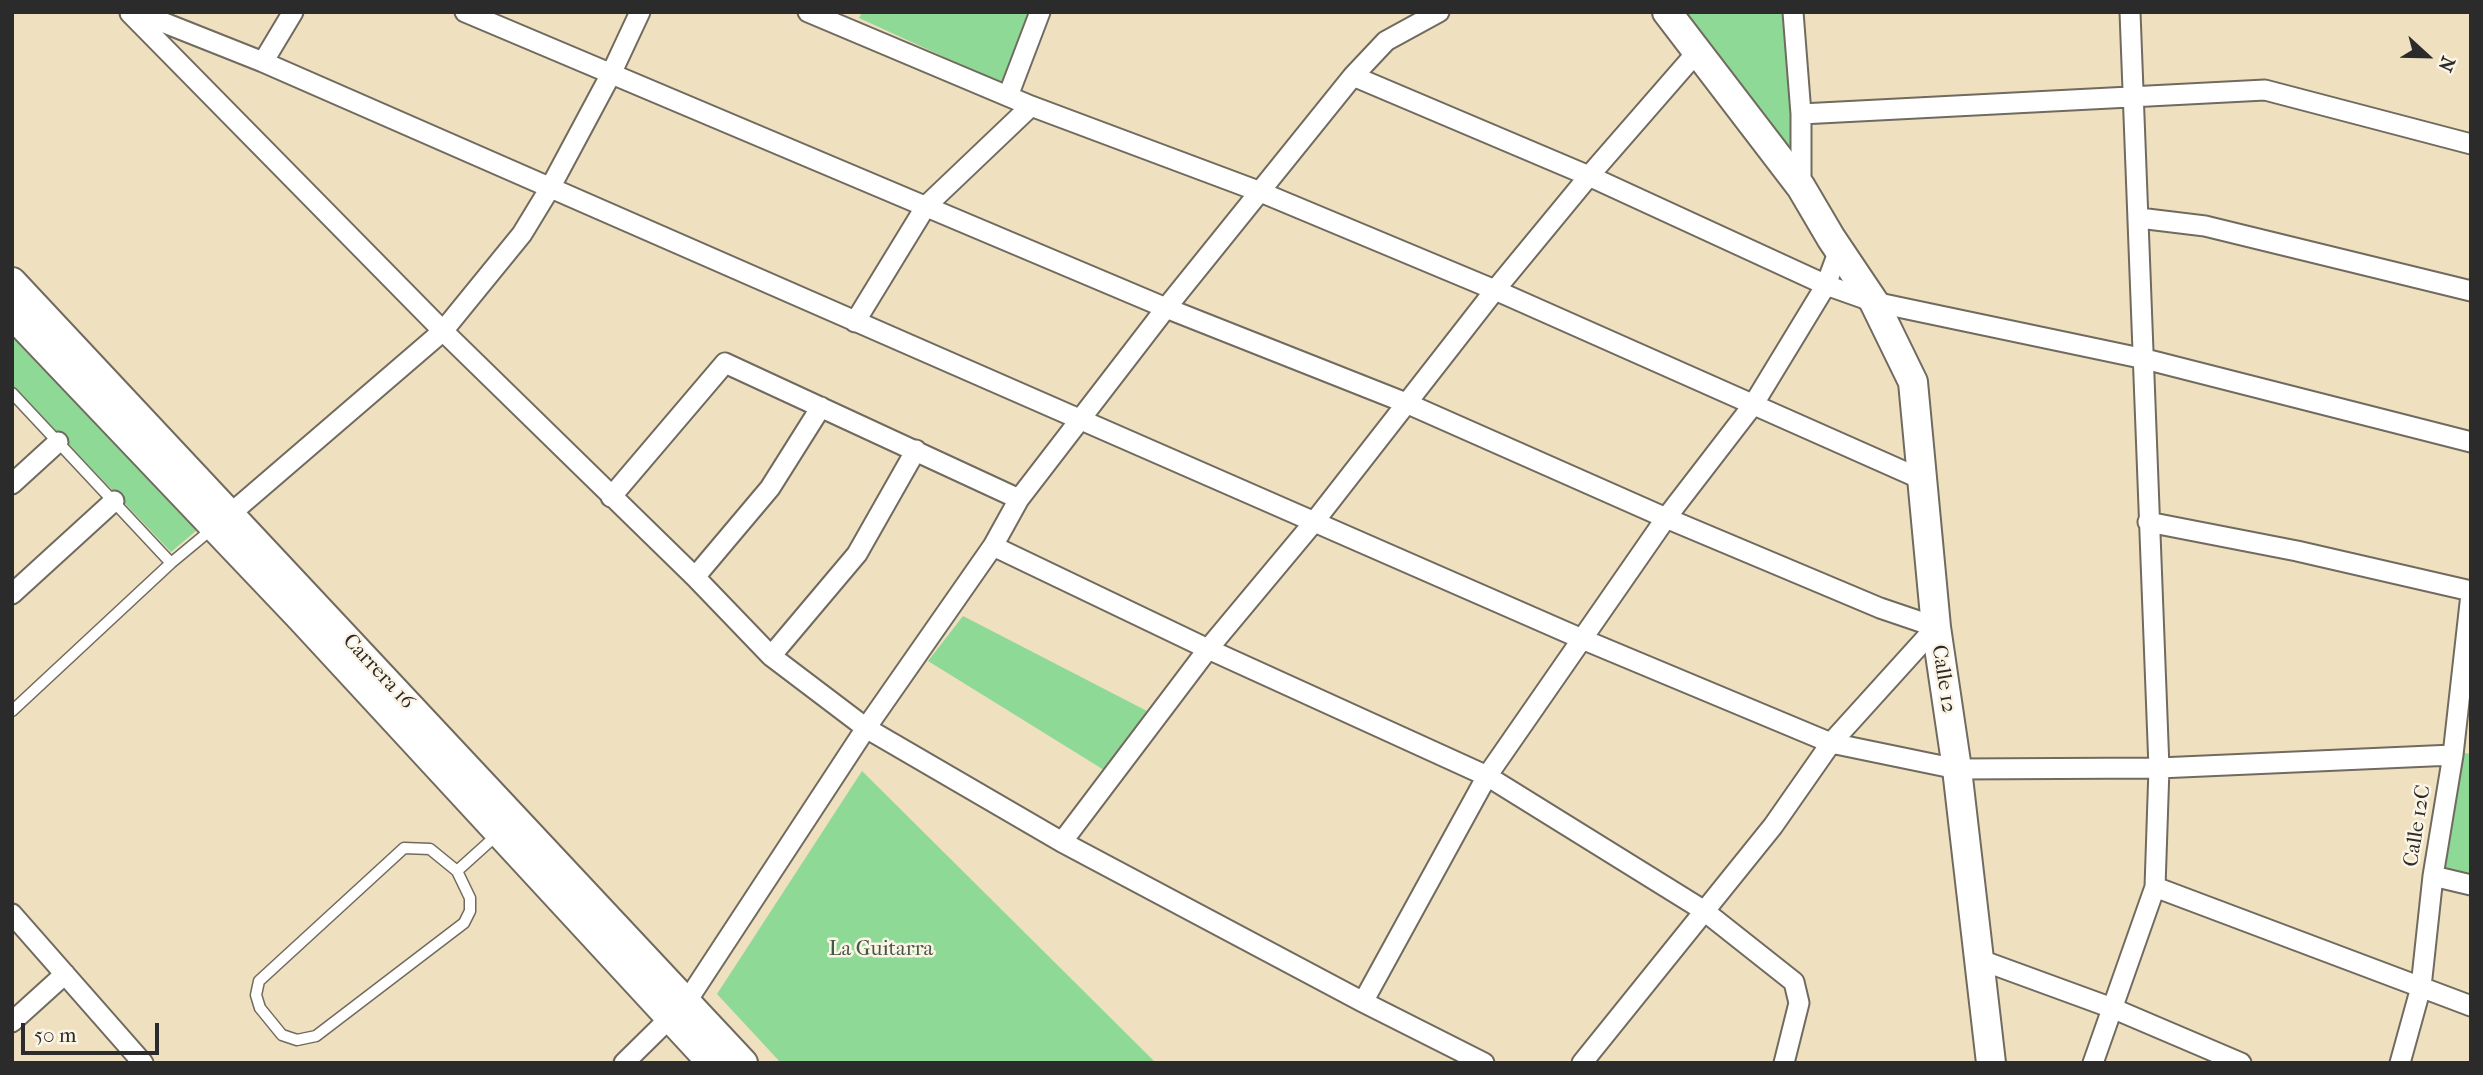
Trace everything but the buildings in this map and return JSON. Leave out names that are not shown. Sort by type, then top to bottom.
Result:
[{"type":"main road","name":"Calle 12","points":[[1667,12],[1801,187],[1874,302],[1913,382],[1936,627],[1957,769],[1991,1063]]},
{"type":"main road","name":"Carrera 16","points":[[12,282],[222,520],[679,1010],[743,1063]]},
{"type":"main road","name":"Carrera 16","points":[[12,314],[222,520]]},
{"type":"main road","name":"Carrera 16","points":[[679,1010],[712,1063]]},
{"type":"street","points":[[130,12],[443,331],[695,577],[771,656],[866,728],[1062,842],[1484,1063]]},
{"type":"street","points":[[137,12],[263,62],[1583,639],[1830,743],[1957,769],[2159,768],[2459,746]]},
{"type":"street","points":[[263,62],[293,12]]},
{"type":"street","points":[[465,12],[1166,307],[1406,403],[1665,518],[1880,608],[1936,627],[1830,743],[1773,826],[1582,1063]]},
{"type":"street","points":[[222,520],[443,331],[522,234],[551,188],[640,12]]},
{"type":"street","points":[[808,12],[1031,106],[1258,191],[1495,290],[1921,479]]},
{"type":"street","points":[[1008,96],[1040,12]]},
{"type":"street","points":[[624,1063],[679,1010],[866,728],[993,546],[1019,499],[1166,307],[1353,76],[1386,41],[1439,12]]},
{"type":"street","points":[[1793,12],[1801,114],[1801,187]]},
{"type":"street","points":[[2093,1063],[2155,887],[2159,768],[2130,12]]},
{"type":"street","points":[[1062,842],[1208,649],[1314,522],[1495,290],[1589,176],[1697,52]]},
{"type":"street","points":[[1353,76],[1589,176],[1826,285],[1874,302],[2145,359],[2471,442]]},
{"type":"street","points":[[1801,114],[2265,89],[2471,144]]},
{"type":"street","points":[[855,322],[926,206],[1031,106]]},
{"type":"street","points":[[2139,218],[2205,226],[2471,291]]},
{"type":"street","points":[[1363,1002],[1487,776],[1665,518],[1753,405],[1826,285],[1839,250]]},
{"type":"street","points":[[611,497],[725,363],[1019,499]]},
{"type":"street","points":[[695,577],[770,488],[821,407]]},
{"type":"street","points":[[12,484],[58,442]]},
{"type":"street","points":[[771,656],[857,554],[916,450]]},
{"type":"street","points":[[12,594],[114,501]]},
{"type":"street","points":[[2148,522],[2297,551],[2471,593]]},
{"type":"street","points":[[993,546],[1208,649],[1487,776],[1703,910],[1794,982],[1799,1003],[1784,1063]]},
{"type":"street","name":"Calle 12C","points":[[2400,1063],[2421,987],[2433,876],[2459,746],[2471,593]]},
{"type":"street","points":[[2433,876],[2471,885]]},
{"type":"street","points":[[2155,887],[2471,1006]]},
{"type":"street","points":[[12,914],[143,1063]]},
{"type":"street","points":[[1978,959],[2112,1008],[2241,1063]]},
{"type":"street","points":[[12,1021],[65,974]]},
{"type":"lane","points":[[12,393],[171,562]]},
{"type":"lane","points":[[12,710],[171,562],[222,520]]},
{"type":"lane","points":[[457,871],[507,826]]},
{"type":"lane","points":[[404,848],[430,849],[457,871],[470,898],[471,911],[464,923],[316,1036],[297,1040],[282,1035],[260,1008],[256,995],[259,981],[404,848]]},
{"type":"green space","points":[[862,12],[1031,12],[1003,84],[859,18]]},
{"type":"green space","points":[[1680,12],[1785,12],[1794,163]]},
{"type":"green space","points":[[12,323],[203,525],[171,552],[12,385]]},
{"type":"green space","points":[[963,616],[1147,711],[1104,770],[928,661]]},
{"type":"green space","points":[[2460,752],[2471,754],[2471,878],[2441,871]]},
{"type":"green space","name":"La Guitarra","points":[[862,771],[1156,1063],[781,1063],[717,994]]}]
